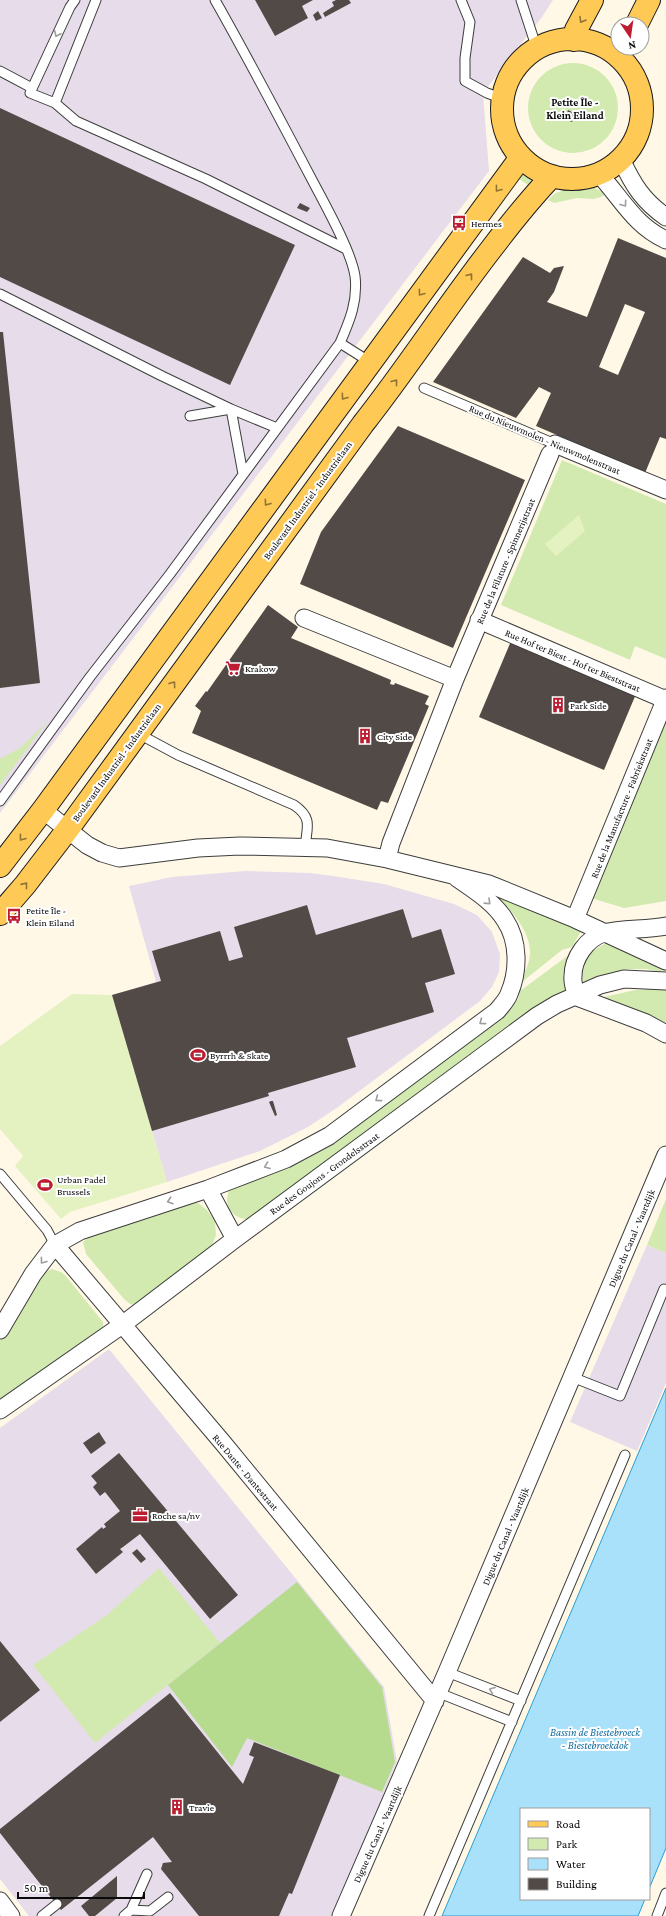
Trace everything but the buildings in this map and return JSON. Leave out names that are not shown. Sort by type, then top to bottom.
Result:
[{"type":"main road","points":[[574,40],[576,30],[592,0]]},
{"type":"main road","points":[[640,16],[649,0]]},
{"type":"main road","points":[[610,51],[601,46],[574,40],[561,41],[537,49],[518,65],[506,87],[503,99],[502,114],[506,130],[512,144],[521,157],[536,168],[552,176],[568,179],[584,178],[599,174],[621,160],[630,149],[637,137],[642,111],[637,84],[626,56]]},
{"type":"main road","points":[[0,866],[43,810],[521,157]]},
{"type":"main road","name":"Boulevard Industriel - Industrielaan","points":[[0,914],[25,885],[68,829],[363,424],[400,377],[458,292],[526,203],[552,176]]},
{"type":"street","points":[[621,160],[641,196],[666,217]]},
{"type":"street","points":[[599,174],[615,191],[633,216],[651,233],[666,240]]},
{"type":"street","name":"Rue du Nieuwmolen - Nieuwmolenstraat","points":[[552,449],[666,490]]},
{"type":"street","name":"Rue de la Filature - Spinnerijstraat","points":[[387,859],[391,843],[455,679],[552,449]]},
{"type":"street","points":[[304,618],[455,679]]},
{"type":"street","name":"Rue Hof ter Biest - Hof ter Bieststraat","points":[[479,620],[666,699]]},
{"type":"street","name":"Rue de la Manufacture - Fabriekstraat","points":[[575,919],[666,699]]},
{"type":"street","points":[[43,810],[87,845],[102,854],[119,858],[212,847],[240,846],[327,848],[387,859],[458,878],[489,884],[575,919],[666,961]]},
{"type":"street","points":[[0,1330],[33,1274],[55,1246],[80,1231],[208,1189],[286,1159],[328,1136],[497,1011],[509,994],[516,962],[515,942],[505,920],[487,899],[458,878]]},
{"type":"street","points":[[666,926],[604,933],[591,940],[582,949],[574,965],[572,976],[577,997],[646,1024],[666,1034]]},
{"type":"street","name":"Rue des Goujons - Grondelsstraat","points":[[0,1410],[122,1325],[235,1239],[537,1016],[557,1004],[577,997],[600,985],[624,979],[666,981]]},
{"type":"street","name":"Digue du Canal - Vaartdijk","points":[[341,1916],[437,1697],[666,1155]]},
{"type":"street","points":[[208,1189],[235,1239]]},
{"type":"street","name":"Rue Dante - Dantestraat","points":[[55,1246],[437,1697]]},
{"type":"street","points":[[0,1901],[12,1916]]},
{"type":"lane","points":[[75,0],[70,7],[30,93],[55,103],[76,121],[206,179],[346,249]]},
{"type":"lane","points":[[55,103],[96,0]]},
{"type":"lane","points":[[0,801],[340,343],[349,323],[356,297],[354,274],[346,249],[326,204],[215,0]]},
{"type":"lane","points":[[461,0],[470,22],[465,58],[465,81],[486,93],[503,99]]},
{"type":"lane","points":[[521,0],[537,49]]},
{"type":"lane","points":[[0,71],[32,88]]},
{"type":"lane","points":[[0,294],[162,376],[231,409],[277,428]]},
{"type":"lane","points":[[340,343],[370,362]]},
{"type":"lane","name":"Rue du Nieuwmolen - Nieuwmolenstraat","points":[[424,388],[552,449]]},
{"type":"lane","points":[[190,416],[231,409]]},
{"type":"lane","points":[[231,409],[243,474]]},
{"type":"lane","points":[[137,733],[178,755],[294,805],[304,812],[308,819],[305,847]]},
{"type":"lane","points":[[0,1174],[47,1230],[55,1246]]},
{"type":"lane","points":[[572,1377],[620,1396],[664,1289]]},
{"type":"lane","points":[[429,1916],[625,1455]]},
{"type":"lane","points":[[447,1672],[521,1701]]},
{"type":"lane","points":[[437,1697],[454,1700],[512,1722]]},
{"type":"lane","points":[[127,1913],[146,1874]]},
{"type":"lane","points":[[657,1916],[666,1892]]},
{"type":"lane","points":[[127,1913],[150,1911],[168,1897]]},
{"type":"lane","points":[[42,1916],[57,1904]]},
{"type":"shaded area","points":[[0,0],[553,0],[542,17],[483,93],[489,171],[0,813]]},
{"type":"shaded area","points":[[245,871],[310,873],[384,884],[454,904],[477,915],[492,932],[500,954],[499,972],[492,987],[480,1001],[338,1107],[308,1127],[260,1151],[167,1182],[112,995],[156,982],[129,886],[172,877]]},
{"type":"shaded area","points":[[647,1245],[666,1253],[666,1383],[637,1451],[570,1422]]},
{"type":"shaded area","points":[[109,1349],[384,1687],[397,1762],[333,1916],[29,1916],[0,1879],[0,1428]]},
{"type":"green space","points":[[573,63],[590,66],[605,76],[615,91],[618,108],[615,125],[605,140],[590,150],[573,153],[556,150],[541,140],[531,125],[528,108],[531,91],[541,76],[556,66]]},
{"type":"green space","points":[[523,167],[534,175],[528,185],[515,176]]},
{"type":"green space","points":[[576,185],[593,187],[606,194],[593,199],[577,198],[554,203],[548,200],[554,194]]},
{"type":"green space","points":[[562,460],[666,504],[666,659],[635,646],[630,660],[501,605]]},
{"type":"green space","points":[[579,515],[585,531],[556,556],[545,544]]},
{"type":"green space","points":[[48,721],[0,785],[0,759],[20,748]]},
{"type":"green space","points":[[666,723],[666,901],[624,908],[591,898]]},
{"type":"green space","points":[[493,895],[581,931],[572,947],[562,950],[522,982],[530,955],[530,947],[527,938],[519,921],[513,913]]},
{"type":"green space","points":[[607,943],[664,968],[661,972],[646,969],[629,969],[583,982],[582,968],[586,958],[594,950]]},
{"type":"green space","points":[[570,954],[565,972],[565,981],[568,990],[559,994],[248,1219],[236,1216],[232,1212],[227,1202],[227,1197],[233,1185],[278,1168],[507,1011],[518,999],[520,991]]},
{"type":"green space","points":[[666,988],[666,1029],[607,1002],[604,997],[635,990]]},
{"type":"green space","points":[[72,994],[112,995],[167,1182],[70,1212],[61,1219],[15,1166],[23,1156],[0,1129],[0,1046]]},
{"type":"green space","points":[[666,1199],[666,1253],[647,1245]]},
{"type":"green space","points":[[198,1203],[207,1210],[215,1221],[216,1235],[210,1251],[135,1305],[130,1304],[124,1299],[86,1254],[83,1242],[93,1234],[175,1204]]},
{"type":"green space","points":[[52,1269],[65,1275],[103,1322],[103,1331],[0,1404],[0,1341],[41,1274]]},
{"type":"green space","points":[[159,1568],[220,1643],[95,1743],[33,1665],[107,1615]]},
{"type":"green space","points":[[297,1582],[382,1687],[395,1762],[382,1792],[247,1738],[232,1767],[168,1685]]},
{"type":"water","name":"Bassin de Biestebroeck - Biestebroekdok","points":[[666,1388],[666,1848],[650,1887],[650,1808],[520,1808],[520,1900],[645,1900],[638,1916],[442,1916]]},
{"type":"place","name":"Hermes","points":[[459,223]]},
{"type":"place","name":"Krakow","points":[[233,668]]},
{"type":"place","name":"Park Side","points":[[558,705]]},
{"type":"place","name":"City Side","points":[[365,736]]},
{"type":"place","name":"Petite Île - Klein Eiland","points":[[14,916]]},
{"type":"place","name":"Byrrrh & Skate","points":[[198,1055]]},
{"type":"place","name":"Urban Padel Brussels","points":[[45,1185]]},
{"type":"place","name":"Roche sa/nv","points":[[140,1515]]},
{"type":"place","name":"Travie","points":[[177,1807]]},
{"type":"district","name":"Petite Île - Klein Eiland","points":[[575,108]]}]
